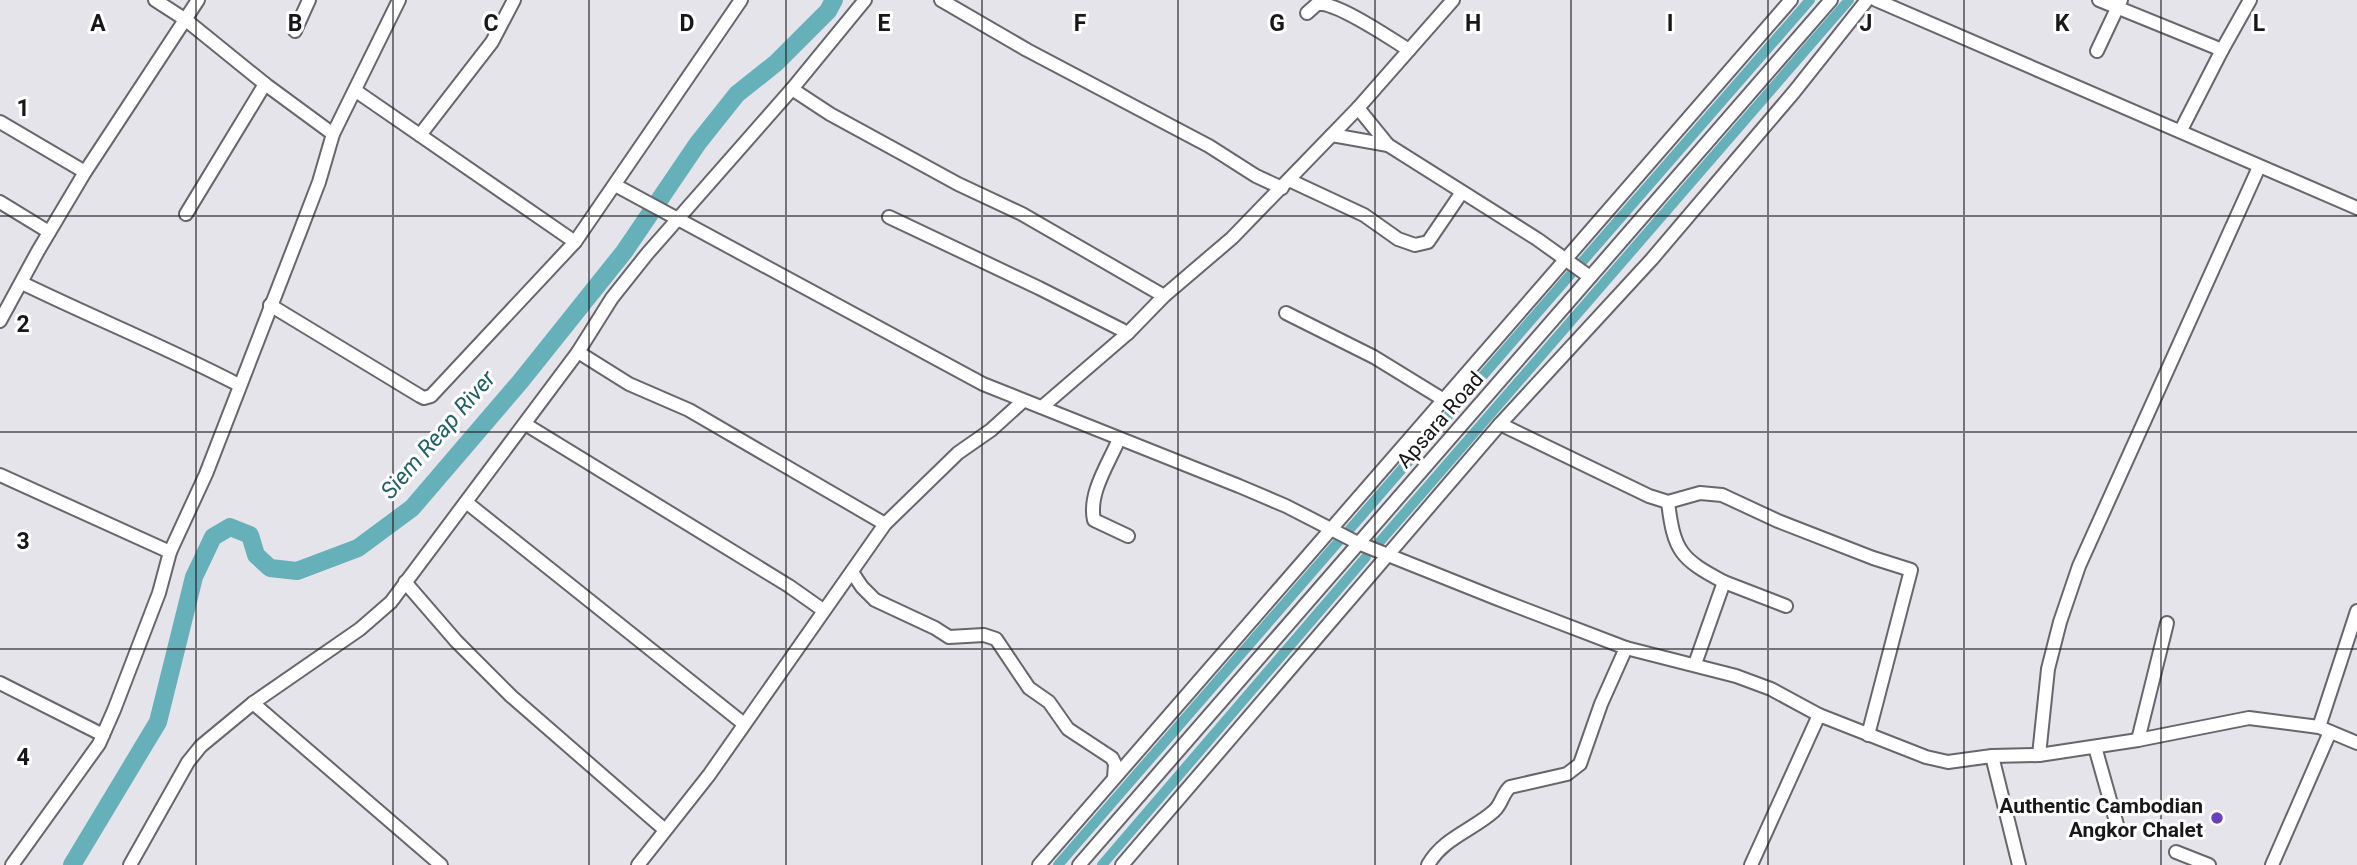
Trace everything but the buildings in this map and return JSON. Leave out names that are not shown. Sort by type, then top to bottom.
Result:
[{"type":"street","points":[[155,0],[186,20],[333,135]]},
{"type":"street","points":[[1,318],[85,172],[198,0]]},
{"type":"street","points":[[295,31],[309,0]]},
{"type":"street","points":[[12,865],[103,735],[136,657],[159,593],[170,552],[205,474],[319,182],[333,135],[399,0]]},
{"type":"street","points":[[420,135],[492,42],[514,0]]},
{"type":"street","points":[[270,305],[420,397],[428,398],[575,242],[620,188],[741,0]]},
{"type":"street","points":[[130,865],[188,762],[201,746],[253,703],[380,614],[525,424],[578,352],[612,298],[673,218],[792,89],[864,0]]},
{"type":"street","points":[[941,0],[1027,50],[1285,184],[1364,215],[1398,239],[1415,245],[1428,242],[1462,192]]},
{"type":"street","points":[[1042,407],[1128,333],[1164,296],[1233,238],[1358,108],[1453,0]]},
{"type":"street","points":[[1038,865],[1791,0]]},
{"type":"street","name":"Apsara Road","points":[[1079,865],[1831,0]]},
{"type":"street","points":[[1122,865],[1500,424],[1652,259],[1794,92],[1867,0]]},
{"type":"street","points":[[1876,0],[2181,130],[2259,167],[2355,203]]},
{"type":"street","points":[[2099,0],[2120,4],[2222,50]]},
{"type":"street","points":[[2181,130],[2250,0]]},
{"type":"street","points":[[1307,13],[1317,4],[1327,4],[1369,25],[1409,50]]},
{"type":"street","points":[[2097,51],[2120,4]]},
{"type":"street","points":[[186,214],[265,84]]},
{"type":"street","points":[[792,89],[830,114],[958,184],[1022,214],[1164,296]]},
{"type":"street","points":[[356,91],[575,242]]},
{"type":"street","points":[[1358,108],[1388,145],[1537,239],[1590,277]]},
{"type":"street","points":[[0,122],[85,172]]},
{"type":"street","points":[[1332,135],[1388,145]]},
{"type":"street","points":[[2039,755],[2048,669],[2079,566],[2259,167]]},
{"type":"street","points":[[620,188],[983,384],[1251,491],[1359,543],[1626,648],[1736,676],[1771,690],[1819,715],[1902,749],[1948,762],[1992,756],[2039,755],[2138,740],[2249,718],[2325,730],[2357,743]]},
{"type":"street","points":[[0,202],[49,232]]},
{"type":"street","points":[[889,217],[1128,333]]},
{"type":"street","points":[[22,283],[107,324],[198,363],[239,385]]},
{"type":"street","points":[[1286,313],[1411,377],[1444,400]]},
{"type":"street","points":[[578,352],[629,384],[701,416],[885,524]]},
{"type":"street","points":[[638,865],[709,775],[885,524],[950,460],[991,430],[1023,401]]},
{"type":"street","points":[[525,424],[789,586],[823,610]]},
{"type":"street","points":[[1500,424],[1649,496],[1668,502],[1700,494],[1722,495],[1778,521],[1911,570],[1868,735]]},
{"type":"street","points":[[1119,439],[1093,500],[1092,512],[1094,520],[1128,536]]},
{"type":"street","points":[[0,475],[170,552]]},
{"type":"street","points":[[466,502],[744,724]]},
{"type":"street","points":[[1668,502],[1670,519],[1681,553],[1696,567],[1724,582],[1786,607]]},
{"type":"street","points":[[852,572],[875,600],[949,637],[984,635],[996,639],[1029,688],[1049,702],[1068,729],[1112,758],[1115,764],[1114,778]]},
{"type":"street","points":[[405,582],[456,641],[511,696],[665,830]]},
{"type":"street","points":[[1695,664],[1724,582]]},
{"type":"street","points":[[2272,865],[2325,730],[2357,611]]},
{"type":"street","points":[[2138,740],[2167,623]]},
{"type":"street","points":[[1428,865],[1444,845],[1492,812],[1510,788],[1567,774],[1580,764],[1601,705],[1626,648]]},
{"type":"street","points":[[0,683],[103,735]]},
{"type":"street","points":[[253,703],[441,865]]},
{"type":"street","points":[[1751,865],[1819,715]]},
{"type":"street","points":[[2095,747],[2119,832]]},
{"type":"street","points":[[1992,756],[2019,865]]},
{"type":"street","points":[[2176,852],[2209,865]]},
{"type":"waterway","name":"Siem Reap River","points":[[72,865],[158,722],[194,577],[213,537],[230,527],[250,535],[256,555],[270,568],[297,571],[358,548],[412,508],[520,382],[624,252],[698,143],[737,94],[776,63],[828,11],[834,0]]},
{"type":"waterway","points":[[1582,262],[1810,0]]},
{"type":"waterway","points":[[1377,545],[1849,0]]},
{"type":"waterway","points":[[1350,529],[1571,274]]},
{"type":"waterway","points":[[1058,865],[1339,541]]},
{"type":"waterway","points":[[1102,865],[1366,557]]},
{"type":"place","name":"Authentic Cambodian Angkor Chalet","points":[[2217,818]]}]
